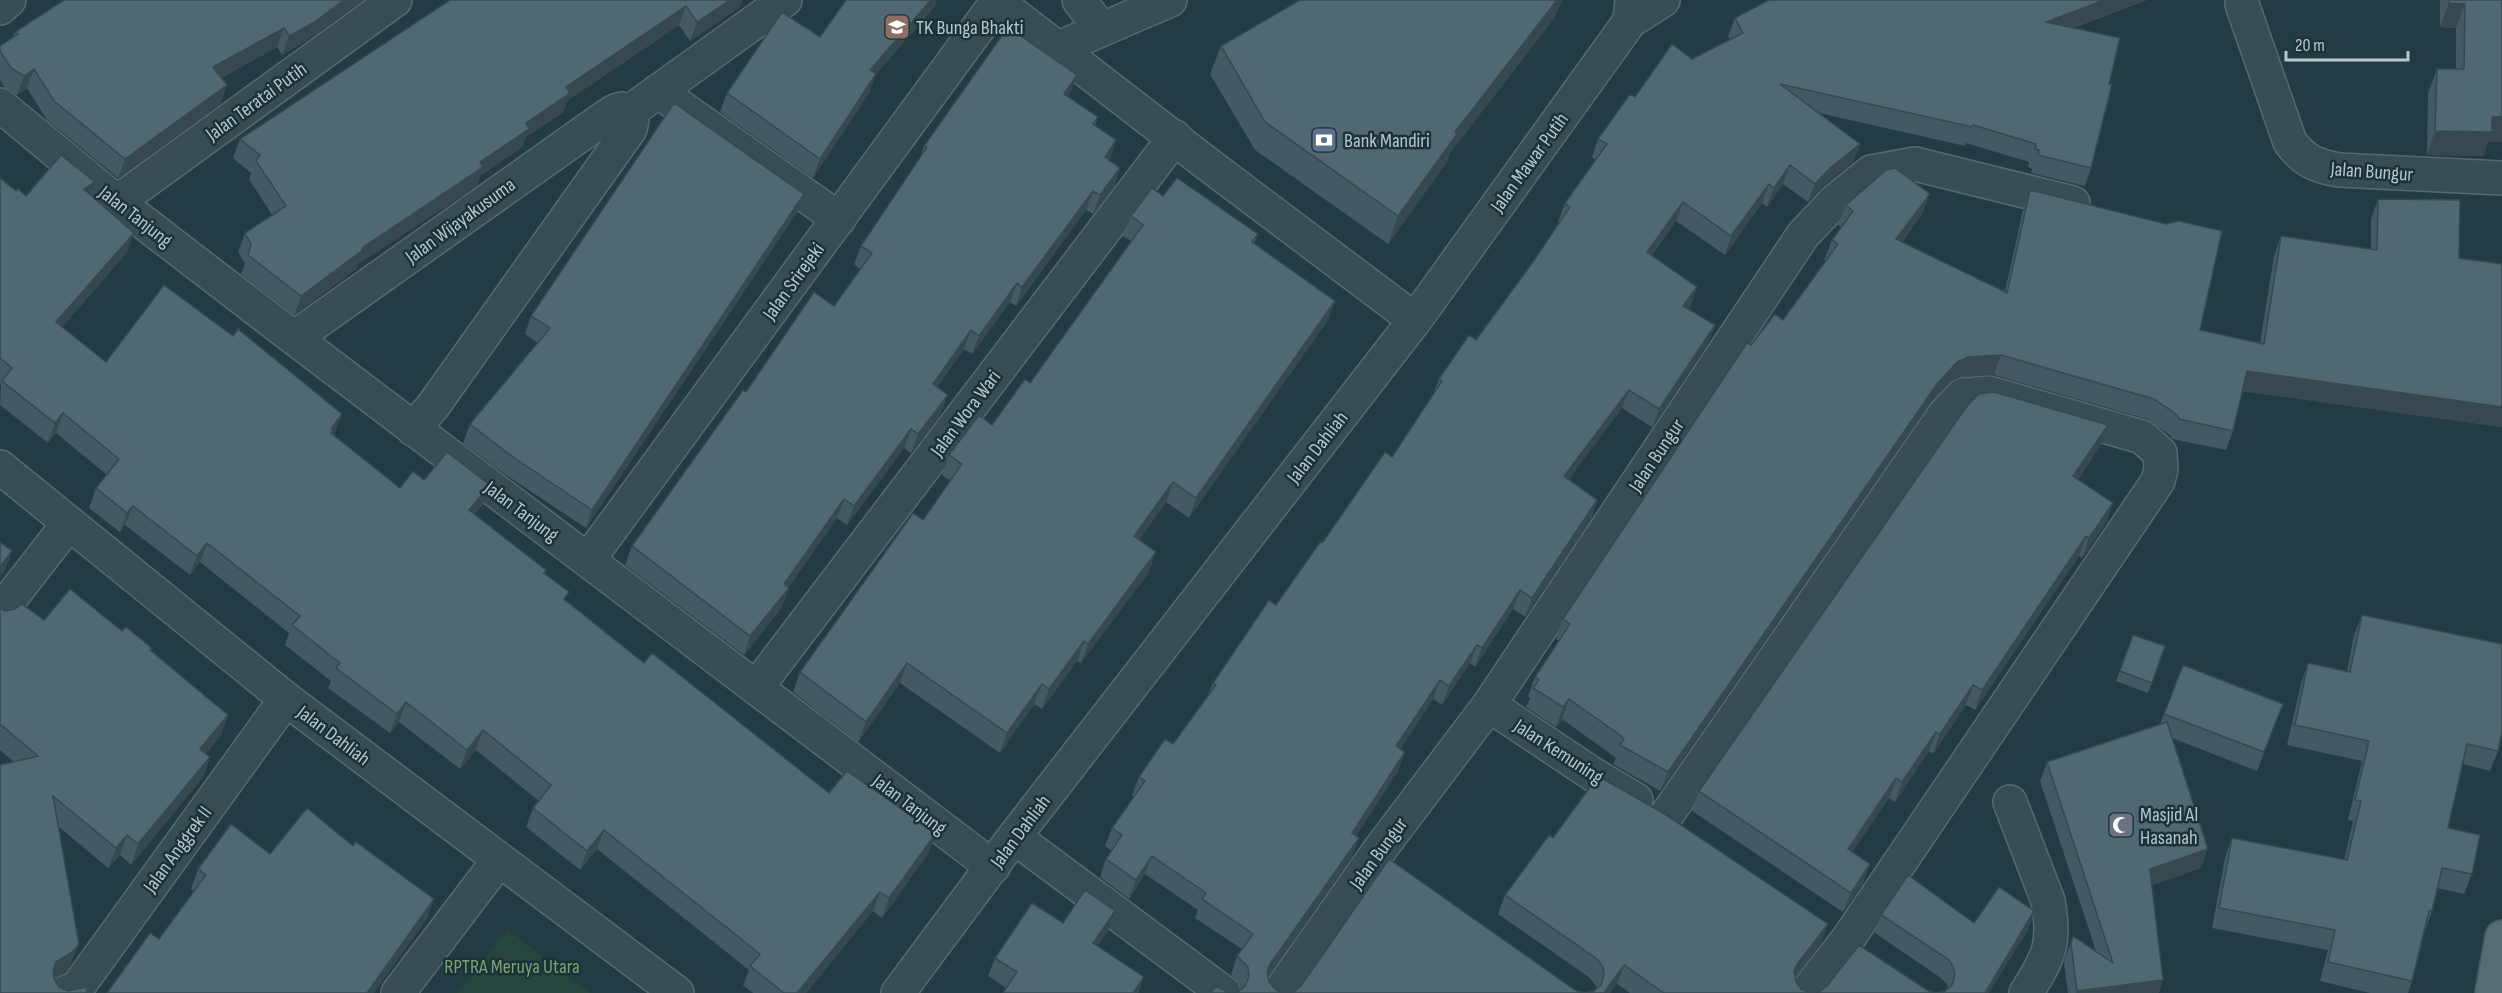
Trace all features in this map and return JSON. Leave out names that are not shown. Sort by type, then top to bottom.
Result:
[{"type":"main road","points":[[2492,993],[2502,937]]},
{"type":"street","points":[[0,8],[9,0]]},
{"type":"street","name":"Jalan Teratai Putih","points":[[117,202],[395,0]]},
{"type":"street","name":"Jalan Wijayakusuma","points":[[294,338],[600,121],[622,109],[628,113],[785,0]]},
{"type":"street","points":[[1079,0],[1101,29]]},
{"type":"street","points":[[1059,48],[1170,0]]},
{"type":"street","points":[[1631,11],[1663,0]]},
{"type":"street","points":[[996,1],[1415,320]]},
{"type":"street","name":"Jalan Srirejeki","points":[[588,560],[996,1]]},
{"type":"street","name":"Jalan Bungur","points":[[2242,4],[2290,142],[2301,156],[2316,166],[2339,170],[2502,178]]},
{"type":"street","name":"Jalan Mawar Putih","points":[[1415,320],[1631,11]]},
{"type":"street","points":[[658,91],[839,219]]},
{"type":"street","name":"Jalan Tanjung","points":[[0,105],[117,202],[294,338],[993,867]]},
{"type":"street","points":[[413,429],[433,406],[630,129],[632,120],[628,113]]},
{"type":"street","name":"Jalan Wora Wari","points":[[756,688],[1175,137]]},
{"type":"street","name":"Jalan Bungur","points":[[1279,993],[1378,852],[1489,705],[1803,235],[1835,201],[1871,172],[1915,164],[2106,211]]},
{"type":"street","name":"Jalan Dahliah","points":[[898,993],[1014,837],[1415,320]]},
{"type":"street","points":[[1666,816],[1945,414],[1963,395],[1989,393],[2142,438],[2160,453],[2162,469],[2158,481],[1848,939],[1806,993]]},
{"type":"street","name":"Jalan Dahliah","points":[[0,467],[286,699],[677,993]]},
{"type":"street","points":[[0,612],[69,523]]},
{"type":"street","name":"Jalan Anggrek II","points":[[64,993],[77,988],[286,699]]},
{"type":"street","name":"Jalan Kemuning","points":[[1489,705],[1594,776],[1666,816],[1694,836]]},
{"type":"street","points":[[2010,802],[2048,900],[2053,939],[2044,962],[2026,993]]},
{"type":"street","points":[[1014,837],[1224,993]]},
{"type":"street","points":[[1378,852],[1407,872]]},
{"type":"street","points":[[398,993],[499,860]]},
{"type":"street","points":[[1819,919],[1875,957]]},
{"type":"green space","name":"RPTRA Meruya Utara","points":[[507,929],[590,993],[457,993]]},
{"type":"building","points":[[64,0],[344,0],[313,23],[289,36],[284,28],[213,67],[227,85],[125,159],[54,101],[34,69],[24,76],[11,68],[0,51],[0,46],[18,34],[15,32]]},
{"type":"building","points":[[450,0],[730,0],[697,22],[686,6],[566,87],[570,93],[526,123],[529,129],[480,162],[483,167],[362,248],[363,250],[301,296],[248,255],[251,244],[245,233],[286,206],[256,161],[260,155],[240,139]]},
{"type":"building","points":[[846,0],[931,0],[870,70],[876,74],[820,159],[727,93],[782,12],[820,37]]},
{"type":"building","points":[[1300,0],[1557,0],[1455,132],[1457,134],[1398,216],[1265,122],[1221,46]]},
{"type":"building","points":[[1769,0],[2104,0],[2046,22],[2120,38],[2109,84],[2112,84],[2091,168],[2038,155],[2039,150],[2035,149],[2036,144],[1973,125],[1972,127],[1780,84],[1860,144],[1830,168],[1815,184],[1790,165],[1774,188],[1769,184],[1731,236],[1683,202],[1647,252],[1697,287],[1683,306],[1715,325],[1659,409],[1629,390],[1564,476],[1597,500],[1532,598],[1520,590],[1482,648],[1477,645],[1449,686],[1440,680],[1396,746],[1405,752],[1352,833],[1359,838],[1270,964],[1267,972],[1269,982],[1276,990],[1284,993],[1229,993],[1238,992],[1245,986],[1249,977],[1248,967],[1237,956],[1253,934],[1202,899],[1206,893],[1152,856],[1136,880],[1106,859],[1122,835],[1112,828],[1145,781],[1139,777],[1165,739],[1173,744],[1216,685],[1213,683],[1269,600],[1276,605],[1385,452],[1392,457],[1442,381],[1439,379],[1469,335],[1476,340],[1535,259],[1570,207],[1565,203],[1607,144],[1598,139],[1630,94],[1635,97],[1672,44],[1692,59],[1743,33],[1735,18]]},
{"type":"building","points":[[2449,0],[2502,0],[2502,117],[2492,117],[2492,132],[2435,131],[2437,69],[2464,69],[2465,4],[2449,3]]},
{"type":"building","points":[[1008,27],[1077,75],[1064,94],[1098,117],[1093,124],[1116,140],[1105,157],[1120,168],[1100,195],[1093,191],[1022,287],[1017,283],[979,336],[971,330],[933,384],[948,395],[918,434],[911,429],[854,506],[844,499],[784,584],[789,588],[750,636],[632,546],[743,390],[746,392],[814,292],[834,306],[872,253],[861,246],[927,147],[924,146]]},
{"type":"building","points":[[674,103],[804,194],[592,510],[513,457],[470,424],[550,328],[531,316]]},
{"type":"building","points":[[61,155],[95,182],[84,189],[134,233],[56,322],[106,362],[164,285],[233,336],[238,329],[342,414],[331,429],[333,430],[331,433],[400,488],[413,471],[424,480],[447,452],[490,485],[469,510],[546,570],[544,573],[569,592],[564,599],[644,663],[652,653],[829,793],[847,771],[936,833],[889,898],[880,892],[797,993],[784,993],[750,966],[760,954],[604,830],[587,851],[533,808],[551,785],[483,730],[467,750],[406,702],[397,714],[336,668],[340,663],[292,625],[300,616],[207,543],[197,556],[133,506],[127,513],[96,488],[119,459],[63,413],[55,423],[2,381],[12,368],[0,358],[0,178],[26,196]]},
{"type":"building","points":[[1895,168],[1930,194],[1896,239],[2007,293],[2030,190],[2166,224],[2179,221],[2222,231],[2200,330],[2264,344],[2281,236],[2377,250],[2378,199],[2460,200],[2459,258],[2502,264],[2502,407],[2247,371],[2233,431],[2179,419],[2177,415],[2154,399],[2001,355],[1968,357],[1957,362],[1937,384],[1668,772],[1620,745],[1624,739],[1620,735],[1569,699],[1563,707],[1533,688],[1539,680],[1535,677],[1570,624],[1563,619],[1747,343],[1751,345],[1775,314],[1783,320],[1838,244],[1832,240],[1853,211],[1846,205],[1886,170]]},
{"type":"building","points":[[1177,178],[1258,234],[1252,242],[1335,301],[1196,498],[1173,482],[1134,536],[1156,552],[1088,644],[1084,641],[1049,689],[1042,684],[1007,733],[907,663],[866,722],[800,672],[913,513],[923,520],[962,464],[949,455],[979,415],[992,425],[1025,379],[1030,383],[1143,225],[1131,216],[1152,188],[1163,196]]},
{"type":"building","points":[[1994,392],[2108,425],[2073,476],[2113,503],[2089,538],[2086,536],[1982,690],[1973,685],[1940,734],[1936,732],[1902,782],[1896,778],[1848,849],[1870,864],[1851,893],[1699,791],[1967,406],[1979,394]]},
{"type":"building","points":[[0,542],[12,551],[0,567]]},
{"type":"building","points":[[70,589],[122,631],[126,627],[228,715],[200,749],[210,757],[138,844],[127,835],[116,848],[53,796],[79,944],[72,952],[56,962],[53,971],[54,979],[59,987],[68,991],[86,987],[87,993],[0,993],[0,765],[38,756],[0,724],[0,608],[5,611],[15,609],[22,604],[44,620]]},
{"type":"building","points":[[2362,615],[2502,644],[2502,731],[2498,751],[2467,744],[2448,828],[2480,835],[2472,874],[2442,868],[2412,981],[2328,962],[2335,930],[2219,908],[2232,838],[2347,860],[2361,801],[2355,800],[2369,741],[2295,725],[2308,663],[2350,672]]},
{"type":"building","points":[[2133,635],[2165,646],[2152,683],[2120,671]]},
{"type":"building","points":[[2183,665],[2283,704],[2264,752],[2164,714]]},
{"type":"building","points":[[2167,722],[2208,849],[2150,869],[2163,980],[2077,991],[2071,943],[2073,936],[2113,963],[2047,762]]},
{"type":"building","points":[[1598,776],[1663,813],[1828,924],[1794,971],[1796,982],[1801,989],[1810,993],[1664,993],[1624,965],[1604,993],[1585,993],[1594,991],[1601,985],[1604,975],[1603,967],[1597,959],[1505,895],[1549,835],[1553,838]]},
{"type":"building","points":[[307,808],[353,846],[356,842],[434,899],[367,993],[107,993],[150,933],[159,939],[206,875],[198,869],[231,824],[270,854]]},
{"type":"building","points":[[1389,859],[1575,990],[1585,993],[1284,993],[1293,992],[1301,986]]},
{"type":"building","points":[[1908,875],[1974,923],[1999,887],[2034,911],[1985,993],[1936,993],[1945,991],[1952,985],[1955,975],[1953,966],[1948,959],[1881,915]]},
{"type":"building","points":[[1085,890],[1115,911],[1093,943],[1144,977],[1133,993],[1003,993],[1017,972],[995,958],[1032,903],[1063,923]]},
{"type":"building","points":[[1859,945],[1927,990],[1936,993],[1810,993],[1819,992],[1827,986]]},
{"type":"building","points":[[1216,986],[1229,993],[1211,993]]},
{"type":"place","name":"TK Bunga Bhakti","points":[[897,27]]},
{"type":"place","name":"Bank Mandiri","points":[[1324,140]]},
{"type":"place","name":"Masjid Al Hasanah","points":[[2121,825]]}]
